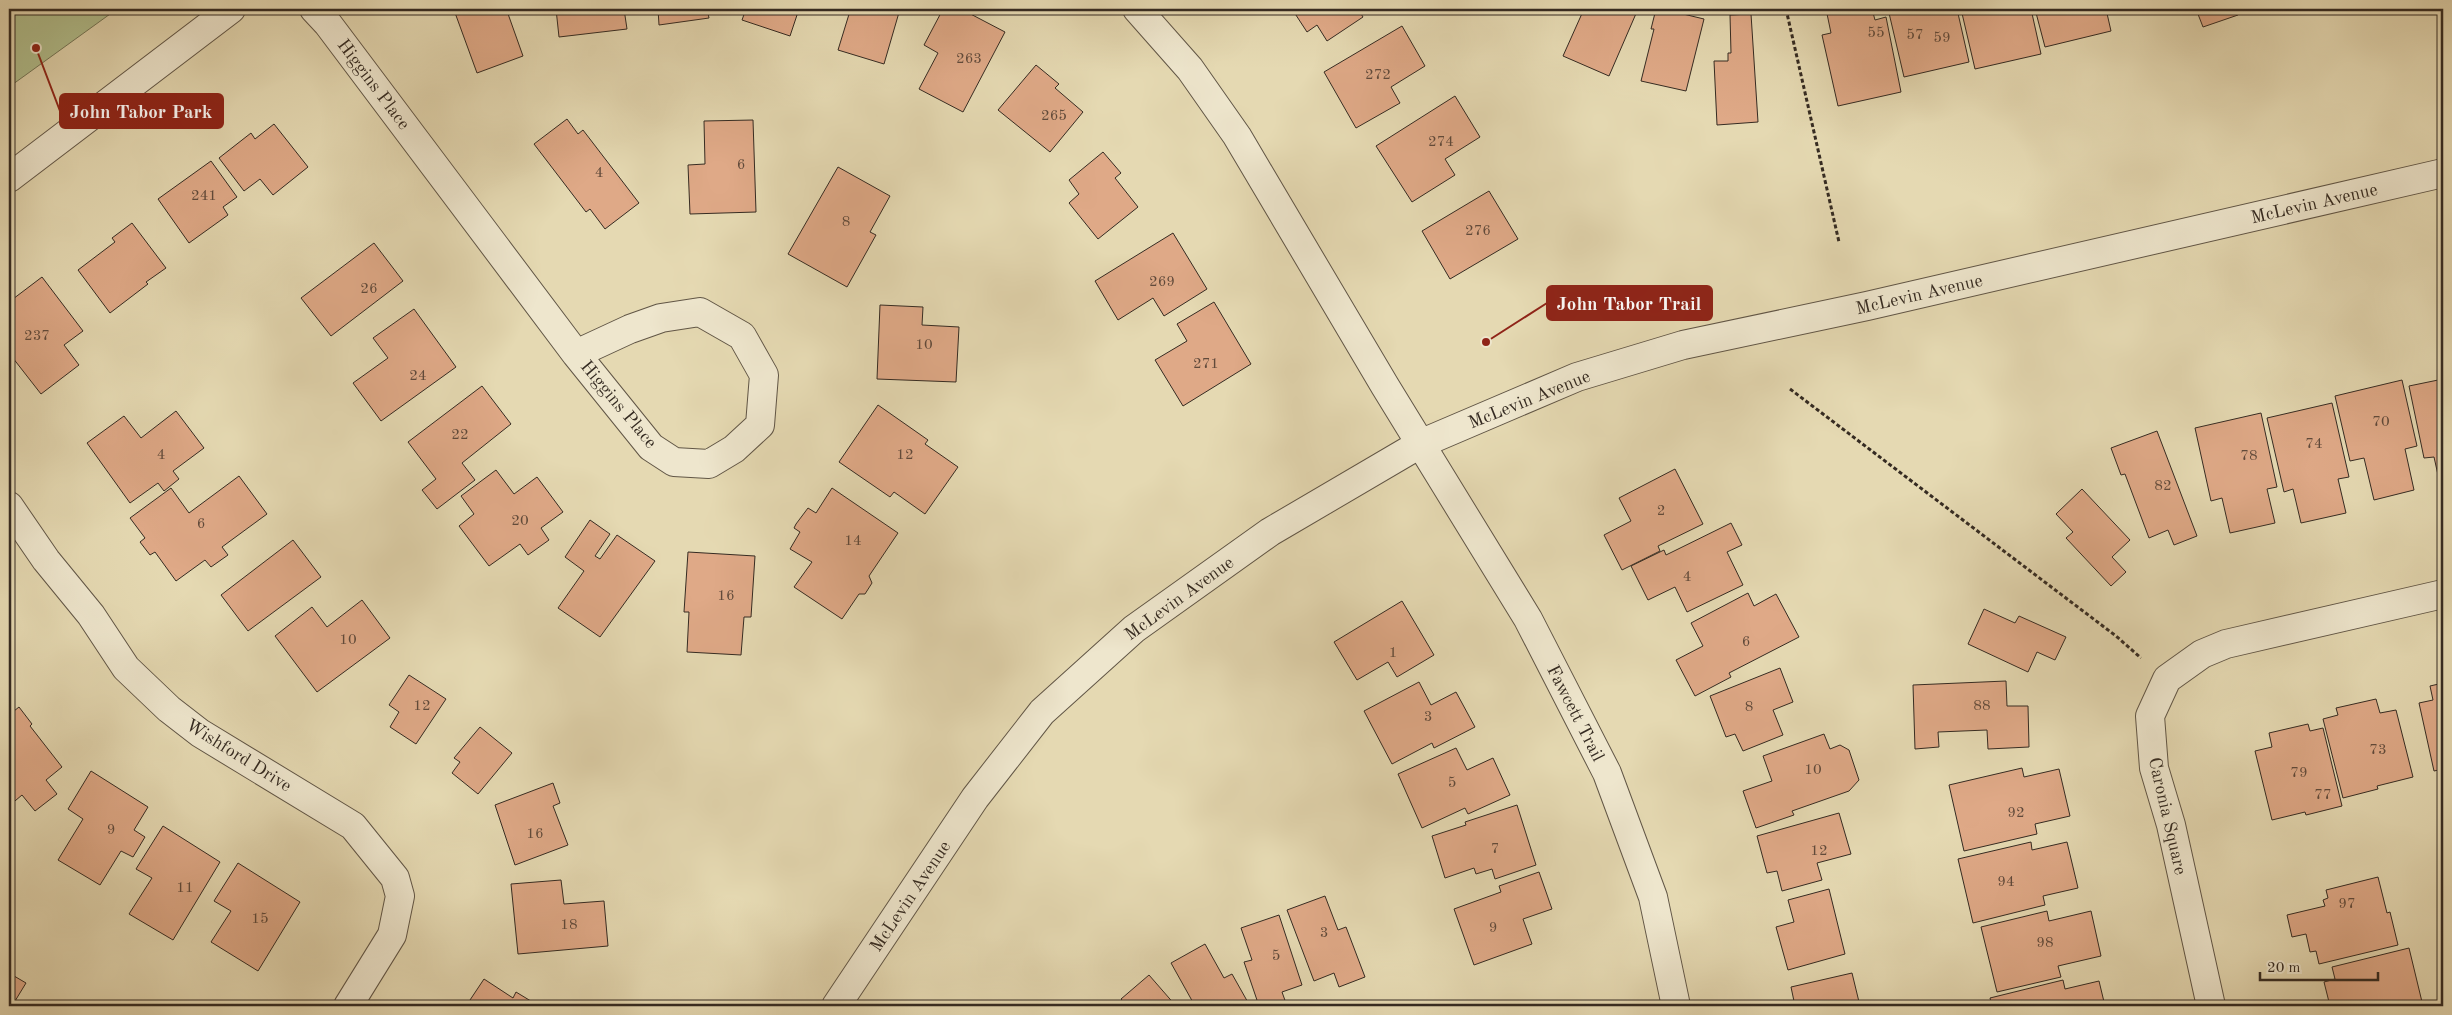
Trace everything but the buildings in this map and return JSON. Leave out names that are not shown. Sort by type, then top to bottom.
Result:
[{"type":"street","points":[[9,178],[231,9]]},
{"type":"street","name":"Higgins Place","points":[[314,9],[328,24],[576,354],[651,447],[674,462],[709,464],[734,449],[760,425],[764,375],[742,336],[700,312],[661,318],[630,329],[576,354]]},
{"type":"street","name":"Fawcett Trail","points":[[1137,9],[1190,69],[1237,136],[1420,444],[1528,619],[1607,773],[1653,897],[1676,1006]]},
{"type":"street","name":"McLevin Avenue","points":[[836,1006],[975,798],[1042,712],[1142,623],[1270,532],[1420,444],[1578,377],[1684,345],[1867,306],[2443,173]]},
{"type":"street","name":"Wishford Drive","points":[[9,506],[134,674],[200,733],[353,826],[395,878],[400,896],[392,935],[348,1006]]},
{"type":"street","name":"Caronia Square","points":[[2211,1006],[2171,825],[2154,768],[2150,716],[2167,679],[2202,654],[2226,644],[2443,594]]},
{"type":"path","points":[[1786,9],[1839,242]]},
{"type":"path","points":[[1790,389],[2116,636],[2167,679]]},
{"type":"green space","points":[[9,9],[117,9],[9,87]]},
{"type":"place","name":"John Tabor Park","points":[[36,48]]},
{"type":"place","name":"John Tabor Trail","points":[[1486,342]]}]
